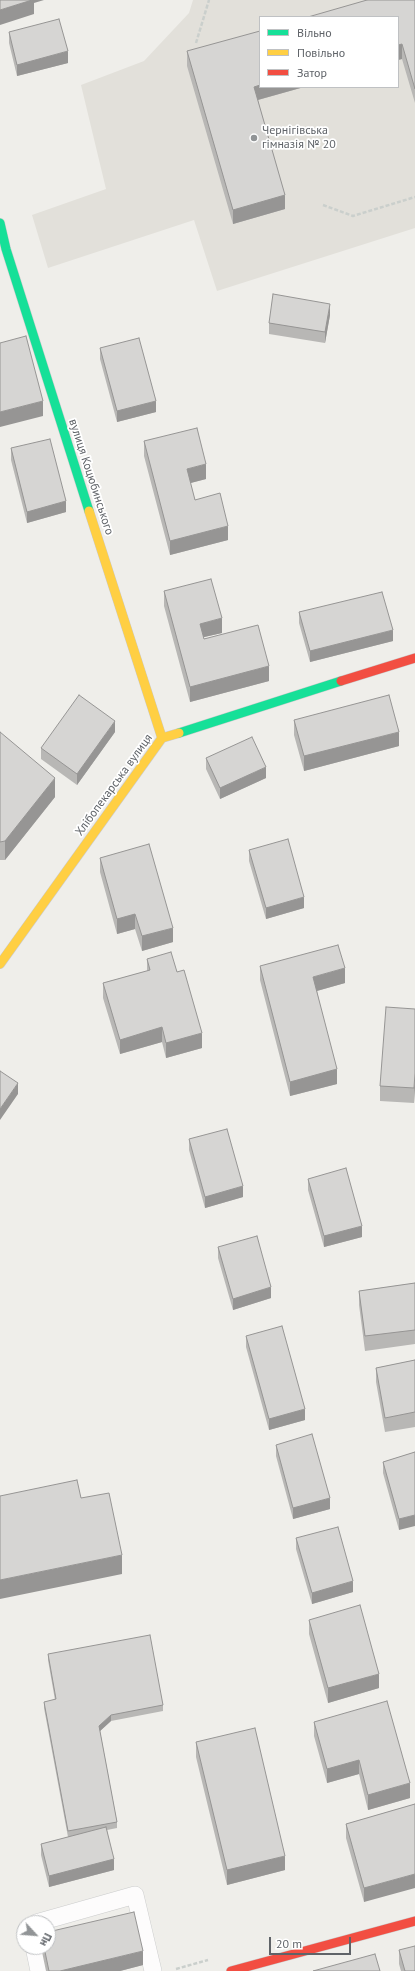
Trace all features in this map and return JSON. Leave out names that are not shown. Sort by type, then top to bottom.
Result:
[{"type":"street","name":"вулиця Коцюбинського","points":[[0,223],[6,249],[162,738]]},
{"type":"street","name":"Хлібопекарська вулиця","points":[[0,964],[162,738],[415,658]]},
{"type":"street","points":[[231,1971],[415,1921]]},
{"type":"lane","points":[[56,1917],[135,1895],[153,1971]]},
{"type":"lane","points":[[36,1955],[39,1971]]},
{"type":"path","points":[[196,44],[209,0]]},
{"type":"path","points":[[323,205],[354,216],[415,197]]},
{"type":"shaded area","name":"Чернігівська гімназія № 20","points":[[193,0],[415,0],[415,228],[217,291],[194,220],[48,268],[32,215],[106,189],[81,85],[144,61],[189,13]]},
{"type":"building","points":[[0,0],[32,0],[0,10]]},
{"type":"building","points":[[367,0],[415,0],[415,89],[402,44],[399,45],[399,16],[311,16]]},
{"type":"building","points":[[59,19],[68,51],[17,65],[9,32]]},
{"type":"building","points":[[259,31],[259,85],[254,87],[285,195],[233,210],[187,51]]},
{"type":"building","points":[[273,294],[330,304],[325,332],[269,323]]},
{"type":"building","points":[[26,336],[43,401],[0,412],[0,343]]},
{"type":"building","points":[[139,338],[156,401],[117,411],[100,348]]},
{"type":"building","points":[[197,428],[206,464],[187,469],[195,500],[220,493],[228,526],[170,541],[144,441]]},
{"type":"building","points":[[50,439],[66,501],[27,512],[11,448]]},
{"type":"building","points":[[211,579],[222,618],[200,624],[204,639],[258,625],[269,666],[190,687],[164,591]]},
{"type":"building","points":[[382,592],[393,630],[310,651],[299,612]]},
{"type":"building","points":[[79,695],[115,721],[77,774],[41,748]]},
{"type":"building","points":[[389,695],[399,732],[304,756],[294,720]]},
{"type":"building","points":[[0,732],[55,778],[5,841],[0,842]]},
{"type":"building","points":[[252,737],[266,767],[220,788],[206,758]]},
{"type":"building","points":[[288,839],[304,897],[266,908],[249,850]]},
{"type":"building","points":[[149,844],[173,928],[142,936],[135,914],[117,919],[100,858]]},
{"type":"building","points":[[338,945],[345,968],[313,977],[337,1069],[290,1082],[260,966]]},
{"type":"building","points":[[171,952],[177,972],[184,970],[202,1033],[166,1043],[162,1027],[120,1040],[103,983],[150,970],[147,959]]},
{"type":"building","points":[[386,1007],[415,1009],[414,1088],[380,1086]]},
{"type":"building","points":[[0,1071],[18,1083],[0,1109]]},
{"type":"building","points":[[227,1129],[243,1186],[205,1197],[189,1139]]},
{"type":"building","points":[[346,1168],[362,1226],[324,1236],[308,1179]]},
{"type":"building","points":[[257,1236],[271,1287],[233,1299],[218,1247]]},
{"type":"building","points":[[415,1283],[415,1330],[365,1336],[359,1291]]},
{"type":"building","points":[[282,1326],[305,1409],[269,1419],[246,1336]]},
{"type":"building","points":[[415,1360],[415,1412],[385,1418],[376,1368]]},
{"type":"building","points":[[312,1434],[330,1498],[293,1508],[276,1445]]},
{"type":"building","points":[[415,1452],[415,1515],[399,1519],[383,1462]]},
{"type":"building","points":[[77,1480],[81,1498],[109,1493],[122,1555],[0,1580],[0,1496]]},
{"type":"building","points":[[338,1527],[353,1581],[312,1593],[296,1538]]},
{"type":"building","points":[[360,1605],[379,1674],[328,1688],[309,1620]]},
{"type":"building","points":[[150,1635],[163,1705],[111,1715],[99,1726],[117,1822],[68,1831],[44,1702],[56,1699],[48,1654]]},
{"type":"building","points":[[387,1701],[410,1783],[368,1795],[359,1760],[327,1769],[314,1722]]},
{"type":"building","points":[[255,1728],[285,1856],[227,1870],[196,1742]]},
{"type":"building","points":[[415,1804],[415,1874],[364,1888],[346,1824]]},
{"type":"building","points":[[106,1827],[114,1859],[49,1876],[41,1844]]},
{"type":"building","points":[[134,1912],[143,1951],[60,1971],[49,1971],[46,1955],[56,1955],[56,1930]]},
{"type":"building","points":[[415,1946],[415,1971],[405,1971],[399,1950]]},
{"type":"building","points":[[375,1954],[380,1971],[313,1971]]},
{"type":"traffic: fast","points":[[0,223],[6,249],[89,511]]},
{"type":"traffic: fast","points":[[179,733],[341,681]]},
{"type":"traffic: slow","points":[[89,511],[162,738]]},
{"type":"traffic: slow","points":[[0,964],[162,738],[179,733]]},
{"type":"traffic: jam","points":[[341,681],[415,658]]},
{"type":"traffic: jam","points":[[231,1971],[415,1921]]},
{"type":"place","name":"Чернігівська гімназія № 20","points":[[254,138]]}]
